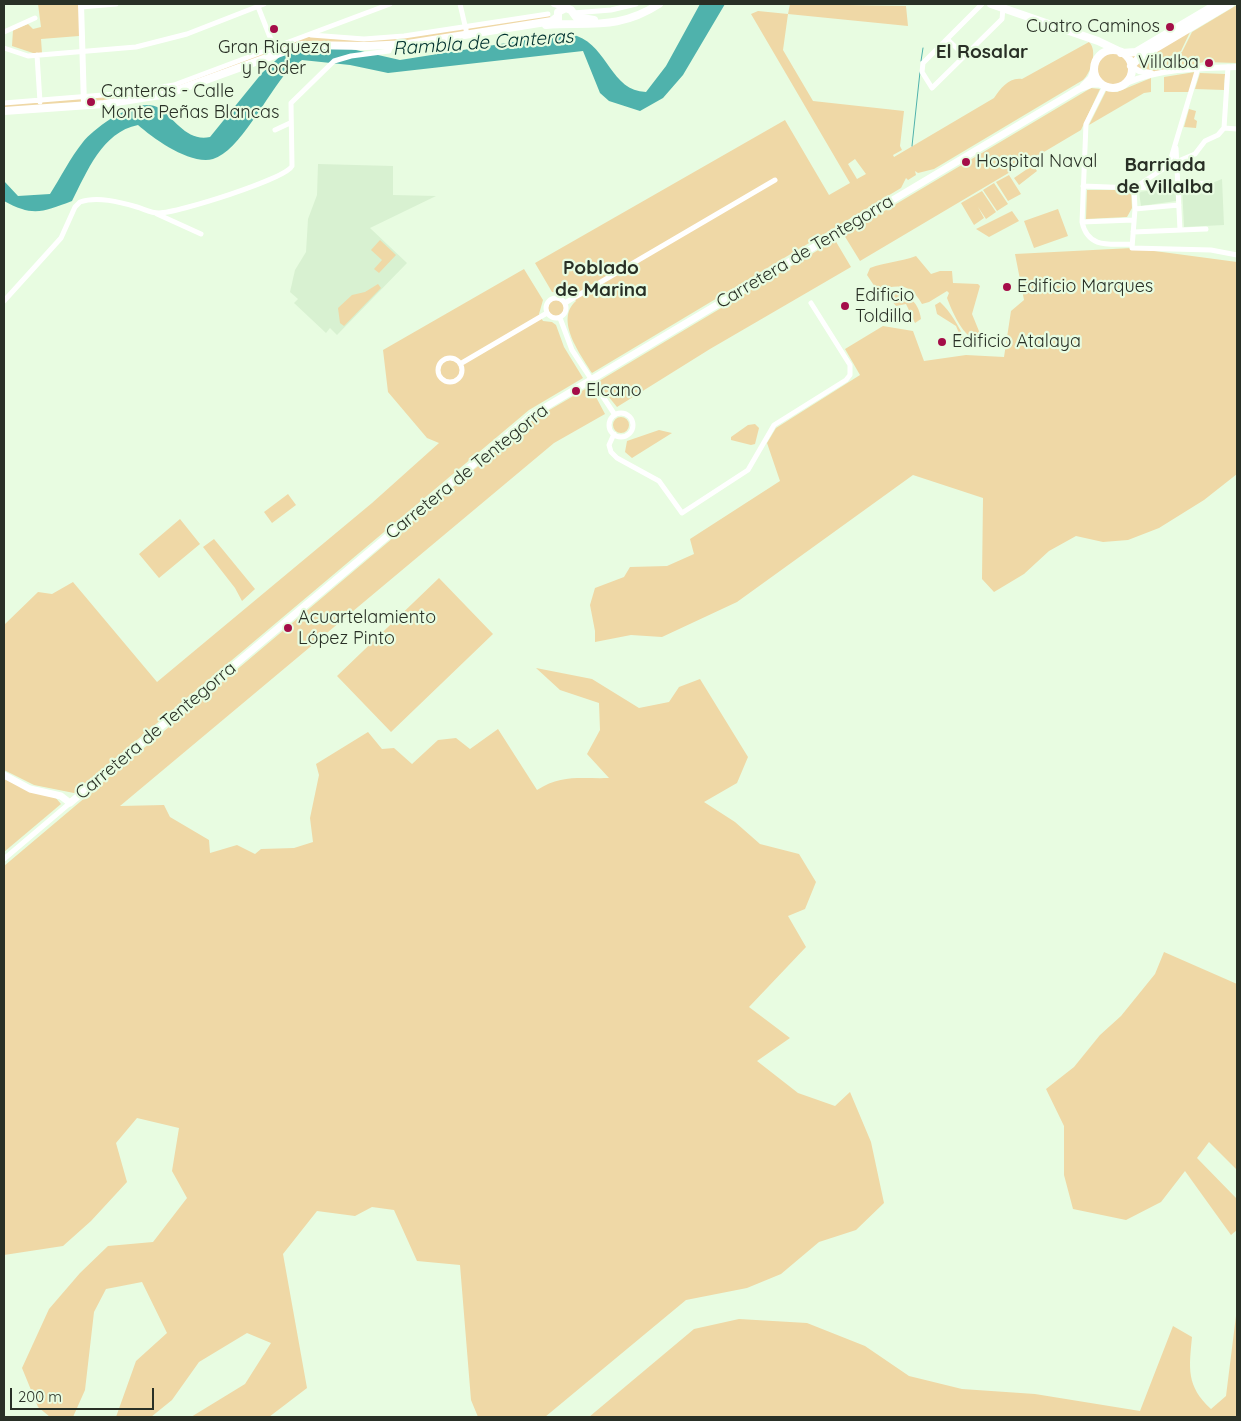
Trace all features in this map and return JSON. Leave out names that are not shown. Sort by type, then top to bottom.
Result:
[{"type":"main road","points":[[504,29],[552,21],[566,6],[574,14],[590,20],[631,15],[659,4]]},
{"type":"main road","points":[[4,111],[83,101],[140,99],[175,92],[275,51],[314,44],[391,45],[466,30],[615,23],[640,16],[659,4]]},
{"type":"main road","points":[[991,4],[1086,37],[1121,52],[1128,58],[1131,66],[1131,74],[1126,83],[1116,88],[1103,85],[1096,78],[1094,70],[1098,58],[1097,44],[1086,37]]},
{"type":"main road","points":[[1098,58],[1108,51],[1136,52],[1217,4]]},
{"type":"main road","points":[[1131,66],[1139,58],[1230,4]]},
{"type":"main road","points":[[566,25],[574,14]]},
{"type":"main road","points":[[558,15],[566,25]]},
{"type":"main road","name":"Carretera de Tentegorra","points":[[1079,89],[1089,80],[1094,70]]},
{"type":"main road","name":"Carretera de Tentegorra","points":[[70,804],[523,422],[590,380],[1079,89],[1092,84],[1103,85]]},
{"type":"main road","points":[[4,775],[30,788],[61,796],[70,804]]},
{"type":"street","points":[[83,101],[81,5],[116,4]]},
{"type":"street","points":[[4,48],[28,56],[125,48],[158,42],[264,4]]},
{"type":"street","points":[[257,5],[275,51],[308,35],[390,4]]},
{"type":"street","points":[[460,4],[466,30]]},
{"type":"street","points":[[553,4],[566,6]]},
{"type":"street","points":[[553,4],[558,15]]},
{"type":"street","points":[[593,4],[593,12]]},
{"type":"street","points":[[574,14],[636,4]]},
{"type":"street","points":[[982,4],[923,63],[922,72],[932,88],[1002,19],[1003,8]]},
{"type":"street","points":[[308,35],[364,39],[387,37],[466,30],[548,14]]},
{"type":"street","points":[[4,32],[34,18]]},
{"type":"street","points":[[947,39],[964,55]]},
{"type":"street","points":[[155,213],[182,210],[289,171],[292,166],[291,102],[331,63],[345,57],[389,51],[391,45]]},
{"type":"street","points":[[4,103],[41,105],[37,55]]},
{"type":"street","points":[[1131,66],[1142,72],[1157,73],[1198,68],[1237,67]]},
{"type":"street","points":[[1134,188],[1176,161],[1195,154],[1205,140],[1218,134],[1224,128],[1228,67]]},
{"type":"street","points":[[1169,165],[1198,68]]},
{"type":"street","points":[[1126,83],[1157,73]]},
{"type":"street","points":[[1103,85],[1086,124],[1082,222],[1084,230],[1090,239],[1100,245],[1211,250],[1237,255]]},
{"type":"street","points":[[275,130],[290,123]]},
{"type":"street","points":[[1224,128],[1237,129]]},
{"type":"street","points":[[1176,142],[1180,230]]},
{"type":"street","points":[[565,303],[775,180]]},
{"type":"street","points":[[1083,186],[1134,188],[1209,183]]},
{"type":"street","points":[[1132,246],[1135,209],[1134,188]]},
{"type":"street","points":[[4,301],[61,238],[75,207],[80,202],[88,200],[120,203],[155,213],[202,234]]},
{"type":"street","points":[[1135,209],[1179,205]]},
{"type":"street","points":[[1082,222],[1133,220]]},
{"type":"street","points":[[1133,232],[1206,229]]},
{"type":"street","points":[[557,297],[565,303],[566,311],[560,318],[554,318],[547,313],[546,307],[550,299],[557,297]]},
{"type":"street","points":[[614,434],[609,445],[613,455],[659,481],[682,513],[742,475],[753,462],[774,425],[846,380],[850,375],[850,366],[810,303]]},
{"type":"street","points":[[460,364],[547,313]]},
{"type":"street","points":[[560,318],[569,344],[613,415],[610,426],[614,434]]},
{"type":"street","points":[[445,359],[454,359],[460,364],[461,373],[456,380],[444,381],[439,375],[439,364],[445,359]]},
{"type":"street","points":[[613,415],[621,413],[628,415],[633,426],[626,435],[614,434]]},
{"type":"street","name":"Carretera de Tentegorra","points":[[4,859],[70,804]]},
{"type":"shaded area","points":[[38,4],[79,4],[79,36],[41,39],[42,53],[33,53],[12,46],[13,30],[28,24],[33,29],[41,27]]},
{"type":"shaded area","points":[[790,4],[906,6],[908,26],[788,14]]},
{"type":"shaded area","points":[[1237,5],[1237,63],[1204,62],[1165,71],[1167,60],[1182,52],[1192,32]]},
{"type":"shaded area","points":[[758,11],[788,14],[783,50],[813,101],[904,111],[900,146],[902,150],[893,155],[894,157],[994,98],[1009,81],[1022,79],[1089,42],[1092,46],[1093,56],[1089,72],[1083,80],[934,169],[918,173],[915,171],[916,175],[908,180],[906,178],[901,188],[592,373],[576,347],[568,327],[570,309],[576,301],[571,294],[552,292],[535,263],[785,120],[829,195],[850,183],[751,14]],"holes":[[[855,159],[866,174],[857,179],[848,164]]]},
{"type":"shaded area","points":[[548,14],[552,20],[467,34],[276,54],[274,48],[308,35],[376,38]]},
{"type":"shaded area","points":[[1191,30],[1181,51],[1165,59],[1164,72],[1157,73],[1131,67],[1128,81],[1113,88],[1100,83],[1096,77],[1095,64],[1105,52],[1114,51],[1129,54]]},
{"type":"shaded area","points":[[266,52],[268,57],[158,96],[4,111],[4,103],[163,88]]},
{"type":"shaded area","points":[[1195,72],[1189,92],[1164,92],[1164,77]]},
{"type":"shaded area","points":[[1200,73],[1225,74],[1224,90],[1195,89]]},
{"type":"shaded area","points":[[1151,78],[1151,92],[1144,93],[1089,125],[1106,91],[1117,92]]},
{"type":"shaded area","points":[[1091,88],[1100,89],[1081,130],[860,261],[844,235]]},
{"type":"shaded area","points":[[1189,109],[1196,111],[1194,119],[1197,121],[1196,128],[1184,127]]},
{"type":"shaded area","points":[[318,164],[393,166],[393,195],[436,196],[370,228],[407,263],[337,335],[330,328],[326,333],[294,303],[298,299],[290,292],[295,270],[306,252],[308,219],[317,195]]},
{"type":"shaded area","points":[[1033,165],[1037,171],[1019,185],[1014,178]]},
{"type":"shaded area","points":[[1009,175],[1021,194],[1008,201],[996,182]]},
{"type":"shaded area","points":[[1222,179],[1224,225],[1184,227],[1182,186],[1207,185]]},
{"type":"shaded area","points":[[994,183],[1008,204],[997,211],[983,190]]},
{"type":"shaded area","points":[[1176,187],[1176,201],[1141,206],[1139,192]]},
{"type":"shaded area","points":[[1087,190],[1131,190],[1132,208],[1127,217],[1086,219]]},
{"type":"shaded area","points":[[982,191],[996,212],[986,219],[978,207],[984,218],[974,225],[961,203]]},
{"type":"shaded area","points":[[1058,209],[1068,236],[1034,248],[1024,221]]},
{"type":"shaded area","points":[[1012,211],[1019,221],[989,237],[976,229]]},
{"type":"shaded area","points":[[380,240],[396,255],[379,273],[374,269],[382,260],[371,250]]},
{"type":"shaded area","points":[[835,240],[851,267],[710,349],[617,407],[599,385],[599,381]]},
{"type":"shaded area","points":[[1132,248],[1237,262],[1237,474],[1204,500],[1159,528],[1128,540],[1103,542],[1076,536],[1049,551],[1024,574],[994,592],[982,579],[983,498],[913,475],[737,602],[662,637],[631,635],[595,642],[590,605],[595,588],[624,577],[630,567],[667,566],[694,554],[690,539],[780,481],[767,443],[776,428],[860,375],[845,349],[883,326],[913,331],[924,361],[966,355],[1004,357],[1011,311],[1024,300],[1015,254]]},
{"type":"shaded area","points":[[916,256],[931,274],[940,271],[952,271],[953,283],[978,284],[980,286],[972,314],[981,336],[974,339],[965,332],[949,303],[947,298],[949,293],[947,291],[922,304],[913,292],[903,287],[897,286],[877,290],[867,275],[870,268]]},
{"type":"shaded area","points":[[524,269],[543,300],[539,314],[543,321],[552,322],[556,325],[564,347],[583,378],[529,410],[74,793],[34,785],[4,770],[4,625],[38,592],[52,594],[73,582],[157,682],[372,503],[439,443],[427,438],[388,392],[383,350]]},
{"type":"shaded area","points":[[378,284],[381,288],[344,326],[340,323],[338,308],[352,295],[365,292]]},
{"type":"shaded area","points":[[886,294],[901,294],[914,302],[920,312],[921,319],[915,323],[906,304],[896,306]]},
{"type":"shaded area","points":[[552,298],[560,298],[566,304],[566,312],[560,318],[552,318],[546,312],[546,304]]},
{"type":"shaded area","points":[[940,302],[958,325],[966,341],[963,343],[956,326],[937,314],[935,305]]},
{"type":"shaded area","points":[[587,388],[596,397],[605,414],[554,443],[120,806],[164,805],[170,817],[209,840],[210,853],[237,845],[255,854],[261,849],[294,848],[313,842],[310,818],[319,775],[316,764],[368,732],[382,749],[394,748],[412,764],[438,740],[456,738],[470,749],[498,729],[537,790],[563,779],[609,778],[587,754],[600,730],[599,703],[560,690],[536,668],[592,679],[639,708],[669,702],[679,687],[700,679],[748,757],[737,783],[704,802],[735,822],[760,844],[799,854],[816,882],[805,909],[788,916],[806,947],[749,1007],[790,1038],[757,1061],[798,1093],[835,1106],[850,1092],[871,1142],[884,1203],[856,1230],[819,1242],[781,1274],[747,1288],[686,1300],[545,1417],[478,1417],[471,1400],[460,1265],[417,1261],[394,1210],[372,1207],[355,1216],[317,1211],[283,1254],[307,1388],[269,1417],[191,1417],[245,1384],[271,1343],[247,1333],[199,1362],[172,1400],[151,1417],[116,1417],[136,1361],[167,1333],[142,1282],[106,1289],[94,1312],[85,1390],[73,1417],[50,1417],[38,1407],[22,1368],[49,1309],[80,1273],[108,1246],[153,1242],[187,1198],[172,1171],[179,1128],[137,1118],[116,1143],[127,1182],[91,1221],[63,1246],[4,1255],[4,866],[534,419]]},
{"type":"shaded area","points":[[621,417],[629,425],[621,433],[613,425]]},
{"type":"shaded area","points":[[755,424],[759,428],[755,444],[751,445],[731,440],[731,437],[748,425]]},
{"type":"shaded area","points":[[659,430],[672,433],[632,458],[625,452],[627,441]]},
{"type":"shaded area","points":[[288,494],[296,505],[272,523],[264,512]]},
{"type":"shaded area","points":[[180,519],[200,544],[159,578],[139,554]]},
{"type":"shaded area","points":[[214,539],[255,589],[242,601],[235,588],[203,547]]},
{"type":"shaded area","points":[[439,578],[493,634],[391,732],[337,676]]},
{"type":"shaded area","points":[[4,779],[28,790],[55,797],[61,804],[4,852]]},
{"type":"shaded area","points":[[1164,952],[1237,984],[1237,1170],[1209,1142],[1197,1158],[1237,1199],[1237,1230],[1231,1235],[1185,1171],[1161,1202],[1126,1220],[1073,1209],[1064,1175],[1064,1126],[1046,1089],[1074,1067],[1100,1035],[1121,1016],[1155,974]]},
{"type":"shaded area","points":[[1237,1308],[1237,1417],[589,1417],[694,1329],[739,1319],[807,1323],[865,1346],[909,1376],[962,1389],[1035,1394],[1140,1411],[1173,1326],[1192,1337],[1190,1367],[1193,1384],[1203,1401],[1211,1409],[1226,1396]]},
{"type":"water","points":[[700,4],[725,4],[683,75],[663,98],[640,111],[609,101],[600,93],[583,51],[388,73],[350,65],[302,60],[279,81],[243,134],[223,154],[213,159],[204,160],[183,155],[153,137],[138,125],[125,129],[105,144],[90,166],[72,201],[45,210],[31,211],[4,201],[4,181],[18,196],[50,194],[83,142],[107,121],[129,109],[150,105],[159,108],[188,133],[202,138],[210,137],[262,73],[287,50],[334,45],[400,60],[557,35],[575,35],[596,49],[617,77],[625,84],[634,90],[646,92],[666,66]]},
{"type":"waterway","points":[[921,61],[923,48]]},
{"type":"waterway","points":[[912,146],[920,72]]},
{"type":"place","name":"Cuatro Caminos","points":[[1170,27]]},
{"type":"place","name":"Gran Riqueza y Poder","points":[[274,29]]},
{"type":"place","name":"Villalba","points":[[1209,63]]},
{"type":"place","name":"Canteras - Calle Monte Peñas Blancas","points":[[91,102]]},
{"type":"place","name":"Hospital Naval","points":[[966,162]]},
{"type":"place","name":"Edificio Marques","points":[[1007,287]]},
{"type":"place","name":"Edificio Toldilla","points":[[845,306]]},
{"type":"place","name":"Edificio Atalaya","points":[[942,342]]},
{"type":"place","name":"Elcano","points":[[576,391]]},
{"type":"place","name":"Acuartelamiento López Pinto","points":[[288,628]]},
{"type":"district","name":"El Rosalar","points":[[982,52]]},
{"type":"district","name":"Barriada de Villalba","points":[[1165,176]]},
{"type":"district","name":"Poblado de Marina","points":[[601,279]]},
{"type":"water label","name":"Rambla de Canteras","points":[[483,43]]}]
